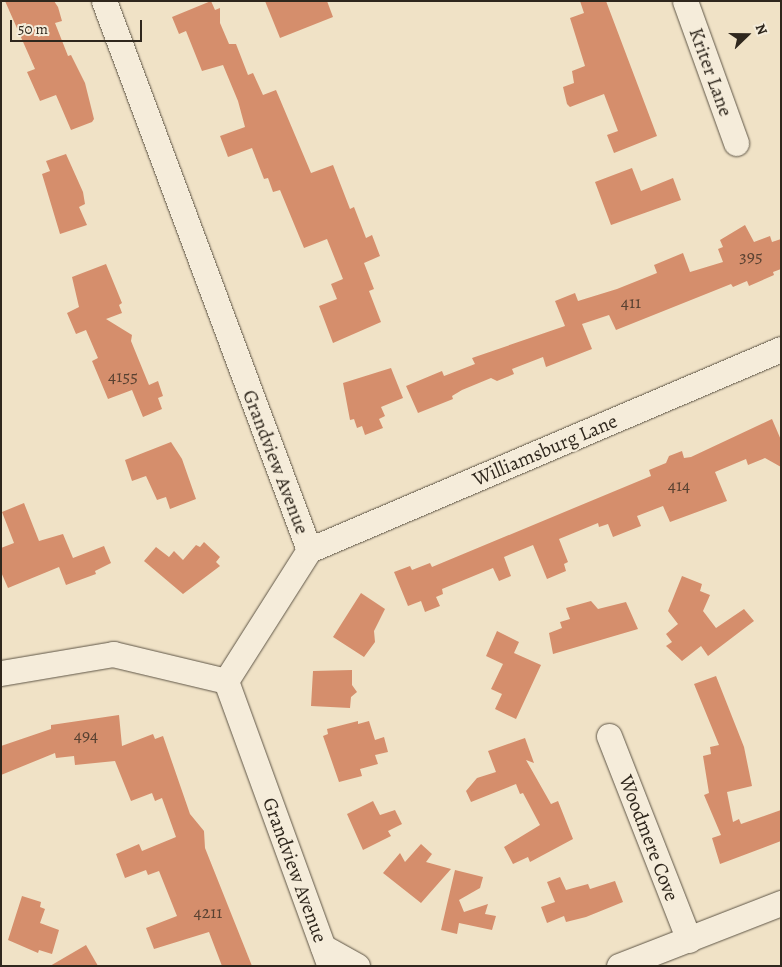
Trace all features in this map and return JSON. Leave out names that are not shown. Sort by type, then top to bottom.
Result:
[{"type":"street","name":"Grandview Avenue","points":[[104,1],[309,550],[226,681],[327,956]]},
{"type":"street","name":"Kriter Lane","points":[[685,1],[736,143]]},
{"type":"street","name":"Williamsburg Lane","points":[[309,550],[781,349]]},
{"type":"street","points":[[1,673],[113,654],[226,681]]},
{"type":"street","name":"Woodmere Cove","points":[[610,736],[689,940]]},
{"type":"street","points":[[619,966],[781,903]]},
{"type":"street","points":[[327,956],[357,966]]},
{"type":"building","points":[[5,1],[54,1],[62,21],[55,23],[68,56],[71,55],[85,83],[94,119],[92,122],[71,130],[56,95],[40,101],[27,72],[35,69]]},
{"type":"building","points":[[211,1],[215,10],[220,8],[220,23],[229,44],[236,44],[248,75],[253,73],[263,95],[276,90],[311,173],[333,165],[350,209],[354,207],[366,238],[372,235],[380,256],[364,263],[374,289],[369,291],[381,322],[333,343],[319,306],[337,299],[331,284],[343,279],[327,239],[304,248],[280,190],[273,192],[268,178],[264,179],[252,148],[228,157],[220,136],[245,127],[238,101],[223,65],[202,71],[186,31],[179,34],[172,17]]},
{"type":"building","points":[[265,1],[327,1],[333,17],[280,38]]},
{"type":"building","points":[[580,1],[606,1],[657,136],[614,153],[607,135],[618,131],[604,94],[570,107],[567,104],[563,87],[574,83],[572,71],[585,66],[570,18],[584,13]]},
{"type":"building","points":[[66,154],[83,192],[85,204],[79,207],[87,225],[60,234],[42,174],[50,171],[46,161]]},
{"type":"building","points":[[632,168],[641,191],[673,178],[681,200],[611,225],[595,182]]},
{"type":"building","points":[[745,225],[754,242],[770,236],[772,242],[781,239],[781,269],[773,272],[774,275],[749,286],[747,281],[733,287],[731,284],[616,330],[609,315],[582,324],[592,349],[546,367],[543,357],[512,369],[514,374],[497,381],[491,378],[462,390],[452,396],[453,399],[418,413],[406,386],[442,371],[444,376],[475,364],[472,358],[565,326],[555,301],[575,293],[578,301],[617,289],[657,273],[654,265],[683,253],[690,272],[723,262],[718,249],[723,247],[720,240]]},
{"type":"building","points":[[106,264],[122,303],[119,305],[122,313],[106,319],[132,335],[131,341],[149,385],[158,381],[163,396],[158,398],[162,409],[143,417],[132,390],[108,399],[92,361],[98,358],[86,330],[76,334],[67,313],[79,307],[72,277]]},
{"type":"building","points":[[391,368],[403,398],[381,407],[385,416],[379,419],[383,428],[365,435],[362,426],[357,428],[354,419],[350,420],[343,383]]},
{"type":"building","points":[[772,419],[781,440],[781,467],[765,458],[748,465],[746,459],[715,472],[727,501],[670,522],[663,506],[637,516],[641,526],[613,537],[608,524],[599,527],[598,523],[559,539],[568,562],[564,564],[566,571],[547,579],[533,545],[504,557],[511,576],[499,581],[493,568],[442,589],[443,594],[436,597],[440,606],[425,612],[421,601],[408,606],[394,572],[410,566],[412,570],[430,563],[432,567],[651,476],[649,470],[666,463],[669,456],[682,451],[684,458],[691,457]]},
{"type":"building","points":[[171,442],[182,459],[196,499],[170,509],[166,497],[157,500],[146,476],[132,481],[125,460]]},
{"type":"building","points":[[24,503],[39,541],[63,534],[73,558],[104,546],[111,563],[95,571],[96,574],[66,585],[59,567],[8,588],[1,572],[1,548],[14,543],[2,512]]},
{"type":"building","points":[[204,542],[220,557],[216,562],[220,566],[183,594],[144,561],[156,547],[169,557],[174,551],[183,560],[196,545],[200,547]]},
{"type":"building","points":[[682,576],[702,584],[700,591],[710,595],[703,611],[716,628],[744,609],[754,621],[708,656],[701,646],[682,661],[666,646],[672,642],[666,634],[678,624],[668,611]]},
{"type":"building","points":[[361,593],[385,609],[374,631],[375,642],[364,657],[333,637]]},
{"type":"building","points":[[591,601],[598,609],[626,602],[638,629],[553,654],[549,633],[562,628],[560,622],[570,619],[566,608]]},
{"type":"building","points":[[497,631],[519,642],[514,653],[541,665],[516,719],[495,709],[502,694],[491,689],[503,664],[486,656]]},
{"type":"building","points":[[352,670],[352,685],[357,692],[351,697],[350,708],[311,706],[313,671]]},
{"type":"building","points":[[716,676],[744,747],[752,786],[727,792],[733,822],[739,819],[741,824],[781,810],[781,841],[720,864],[712,838],[721,835],[704,795],[709,793],[703,756],[711,754],[710,747],[719,745],[694,684]]},
{"type":"building","points":[[119,715],[122,746],[153,734],[155,739],[163,736],[190,814],[204,831],[205,848],[252,966],[222,966],[209,932],[154,949],[146,928],[177,916],[159,871],[148,875],[146,870],[125,878],[116,854],[139,844],[142,851],[176,837],[162,798],[155,801],[152,793],[131,801],[115,761],[75,765],[74,756],[56,758],[55,753],[1,775],[1,746],[51,729],[51,725]]},
{"type":"building","points":[[358,721],[358,724],[369,721],[375,740],[384,737],[388,752],[375,755],[378,764],[360,769],[362,776],[339,782],[323,736],[328,734],[327,729]]},
{"type":"building","points":[[525,738],[534,763],[526,760],[551,804],[558,801],[573,839],[530,862],[528,857],[513,864],[504,847],[540,825],[523,793],[520,794],[516,784],[471,802],[466,791],[477,778],[496,772],[488,751]]},
{"type":"building","points":[[373,801],[380,815],[395,810],[402,824],[388,831],[391,836],[363,850],[347,814]]},
{"type":"building","points":[[421,844],[432,854],[426,862],[451,869],[421,903],[383,873],[400,853],[405,862]]},
{"type":"building","points":[[455,870],[483,877],[480,888],[459,900],[464,912],[488,904],[485,914],[496,916],[492,930],[459,923],[457,934],[441,930]]},
{"type":"building","points":[[560,877],[566,890],[588,884],[590,889],[615,881],[623,902],[586,917],[566,922],[564,916],[547,923],[541,907],[555,902],[547,882]]},
{"type":"building","points":[[22,896],[41,902],[40,907],[45,909],[40,923],[59,930],[52,954],[39,950],[38,953],[8,940]]},
{"type":"building","points":[[86,945],[98,966],[50,966]]}]
